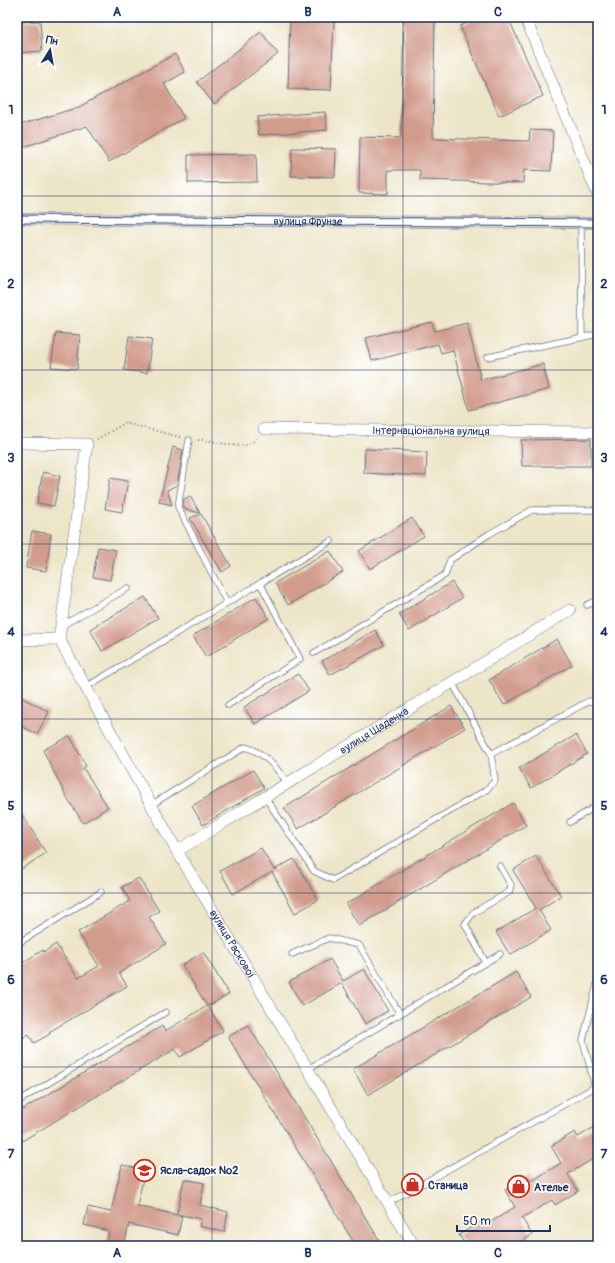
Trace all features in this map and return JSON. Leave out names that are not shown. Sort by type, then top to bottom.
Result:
[{"type":"street","points":[[525,17],[598,195]]},
{"type":"street","name":"вулиця Фрунзе","points":[[17,219],[598,223]]},
{"type":"street","name":"Інтернаціональна вулиця","points":[[264,429],[598,432]]},
{"type":"street","points":[[17,443],[87,444],[59,639],[17,640]]},
{"type":"street","name":"вулиця Щаденка","points":[[177,851],[570,610]]},
{"type":"street","name":"вулиця Раскової","points":[[59,639],[177,851],[414,1246]]},
{"type":"lane","points":[[581,223],[582,338]]},
{"type":"lane","points":[[488,357],[598,334]]},
{"type":"lane","points":[[189,440],[178,507],[227,603]]},
{"type":"lane","points":[[314,653],[445,575],[450,560],[489,534],[532,510],[598,510]]},
{"type":"lane","points":[[86,687],[331,541]]},
{"type":"lane","points":[[228,705],[300,659],[260,583]]},
{"type":"lane","points":[[60,626],[128,588]]},
{"type":"lane","points":[[587,605],[598,600]]},
{"type":"lane","points":[[265,797],[314,871],[333,880],[486,790],[495,781],[491,754],[452,682]]},
{"type":"lane","points":[[491,754],[589,701],[598,702]]},
{"type":"lane","points":[[151,805],[246,747],[255,749],[278,770],[288,782]]},
{"type":"lane","points":[[570,822],[598,805]]},
{"type":"lane","points":[[486,963],[465,924],[473,913],[509,892],[510,885],[500,866]]},
{"type":"lane","points":[[17,944],[101,892]]},
{"type":"lane","points":[[292,954],[329,938],[359,945],[400,1014]]},
{"type":"lane","points":[[308,1069],[500,954]]},
{"type":"lane","points":[[388,1203],[596,1089],[583,1040],[598,980]]},
{"type":"lane","points":[[17,1102],[166,1012]]},
{"type":"path","points":[[87,444],[125,423],[173,434],[189,440],[202,439],[235,446],[254,441],[264,429]]},
{"type":"building","points":[[290,17],[334,17],[331,90],[288,89]]},
{"type":"building","points":[[404,17],[435,17],[433,138],[529,141],[530,130],[553,131],[551,171],[524,170],[523,183],[420,180],[420,170],[388,170],[388,194],[359,193],[360,137],[401,138]]},
{"type":"building","points":[[473,17],[508,17],[543,96],[499,116],[460,26],[474,20]]},
{"type":"building","points":[[40,21],[42,51],[17,53],[17,22]]},
{"type":"building","points":[[261,32],[278,54],[214,104],[197,82]]},
{"type":"building","points":[[175,54],[185,72],[164,84],[184,118],[109,162],[87,126],[17,149],[17,126],[79,107]]},
{"type":"building","points":[[325,112],[327,130],[259,135],[257,117]]},
{"type":"building","points":[[292,148],[336,149],[335,177],[291,176]]},
{"type":"building","points":[[256,154],[257,182],[188,183],[188,155]]},
{"type":"building","points":[[432,322],[435,331],[467,323],[481,380],[543,364],[549,389],[469,410],[453,350],[441,353],[438,344],[372,361],[366,338]]},
{"type":"building","points":[[56,333],[80,335],[77,369],[51,367]]},
{"type":"building","points":[[129,336],[152,339],[147,373],[124,370]]},
{"type":"building","points":[[591,439],[591,466],[522,466],[521,440]]},
{"type":"building","points":[[173,447],[183,450],[177,485],[167,490],[172,505],[159,502]]},
{"type":"building","points":[[365,449],[427,452],[426,476],[364,473]]},
{"type":"building","points":[[43,472],[60,476],[54,506],[37,503]]},
{"type":"building","points":[[110,478],[128,481],[122,512],[105,509]]},
{"type":"building","points":[[190,496],[200,513],[185,509],[183,505],[184,499]]},
{"type":"building","points":[[201,514],[231,566],[222,572],[190,518]]},
{"type":"building","points":[[412,518],[424,536],[370,569],[359,551]]},
{"type":"building","points":[[32,531],[51,534],[46,571],[26,568]]},
{"type":"building","points":[[98,547],[116,550],[110,580],[93,577]]},
{"type":"building","points":[[330,551],[343,572],[288,605],[275,583]]},
{"type":"building","points":[[452,582],[462,598],[409,631],[399,614]]},
{"type":"building","points":[[145,597],[158,618],[102,651],[90,629]]},
{"type":"building","points":[[256,597],[269,618],[206,657],[193,636]]},
{"type":"building","points":[[375,630],[384,645],[330,675],[322,661]]},
{"type":"building","points":[[557,639],[572,665],[504,705],[489,680]]},
{"type":"building","points":[[298,674],[309,691],[255,724],[244,707]]},
{"type":"building","points":[[17,695],[49,712],[37,734],[17,724]]},
{"type":"building","points":[[451,706],[465,728],[298,829],[284,808]]},
{"type":"building","points":[[576,735],[587,754],[531,788],[519,768]]},
{"type":"building","points":[[70,736],[86,766],[83,768],[108,807],[83,823],[65,794],[43,750]]},
{"type":"building","points":[[253,770],[264,788],[203,825],[192,806]]},
{"type":"building","points":[[513,803],[526,825],[359,926],[346,904]]},
{"type":"building","points":[[17,807],[46,853],[17,872]]},
{"type":"building","points":[[261,848],[274,870],[294,859],[318,900],[295,913],[272,872],[233,894],[220,871]]},
{"type":"building","points":[[536,856],[561,896],[539,910],[551,930],[510,955],[496,932],[536,908],[513,870]]},
{"type":"building","points":[[139,878],[159,911],[149,917],[166,944],[119,973],[127,986],[49,1032],[50,1034],[34,1043],[28,1034],[17,1042],[17,966],[56,944],[78,978],[99,966],[78,932],[130,901],[122,887]]},
{"type":"building","points":[[203,952],[229,994],[208,1006],[223,1031],[180,1057],[175,1049],[17,1144],[17,1113],[162,1026],[165,1031],[207,1006],[182,965]]},
{"type":"building","points":[[330,959],[343,981],[364,969],[388,1011],[365,1024],[342,983],[302,1006],[289,982]]},
{"type":"building","points":[[516,972],[531,997],[368,1095],[353,1069]]},
{"type":"building","points":[[248,1025],[381,1243],[375,1246],[356,1246],[228,1037]]},
{"type":"building","points":[[598,1125],[598,1156],[568,1174],[578,1191],[555,1205],[552,1200],[522,1218],[532,1235],[514,1246],[466,1246],[459,1235],[483,1220],[486,1225],[515,1207],[505,1190],[528,1176],[532,1181],[561,1163],[551,1146],[575,1132],[578,1137]]},
{"type":"building","points":[[122,1165],[145,1170],[137,1206],[182,1216],[178,1235],[129,1224],[124,1246],[106,1246],[109,1231],[84,1225],[88,1207],[111,1212]]},
{"type":"building","points":[[184,1179],[204,1183],[200,1205],[228,1212],[224,1232],[199,1226],[201,1219],[177,1214]]},
{"type":"tram line","points":[[17,215],[598,219]]},
{"type":"tram line","points":[[17,223],[598,227]]},
{"type":"place","name":"Ясла-садок №2","points":[[145,1170]]},
{"type":"place","name":"Станица","points":[[412,1185]]},
{"type":"place","name":"Ателье","points":[[519,1187]]}]
